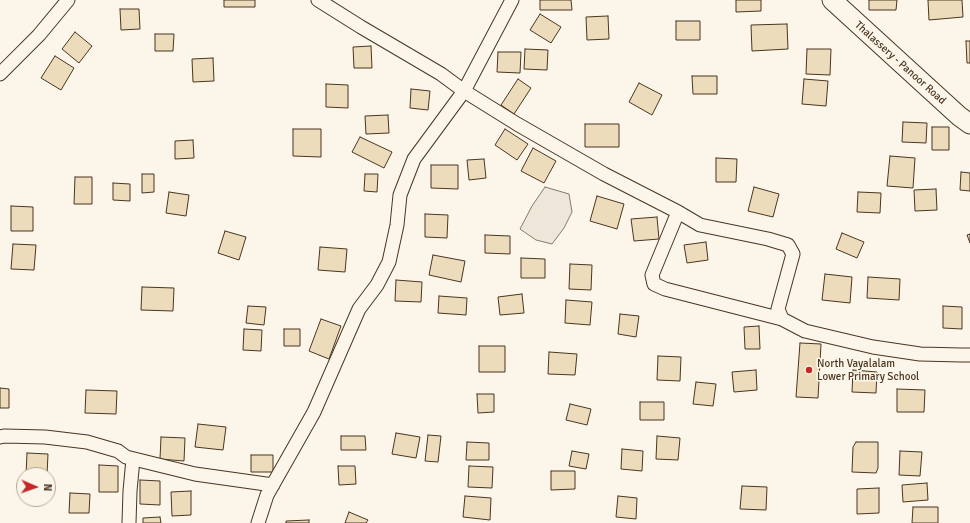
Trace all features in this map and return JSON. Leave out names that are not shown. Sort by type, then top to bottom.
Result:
[{"type":"main road","name":"Thalassery - Panoor Road","points":[[832,0],[959,116],[970,124]]},
{"type":"street","points":[[0,74],[39,35],[68,0]]},
{"type":"street","points":[[318,0],[441,74],[517,124],[604,174],[700,225],[768,238],[788,245],[793,254],[778,309],[782,319]]},
{"type":"street","points":[[258,523],[267,495],[314,412],[359,309],[377,286],[389,262],[397,225],[400,196],[414,159],[464,90],[512,0]]},
{"type":"street","points":[[678,212],[652,275],[654,284],[665,289],[782,319],[805,331],[873,348],[920,354],[970,355]]},
{"type":"street","points":[[0,437],[45,437],[87,442],[118,451],[126,457],[195,474],[273,485]]},
{"type":"street","points":[[129,523],[133,459]]},
{"type":"shaded area","points":[[545,187],[569,194],[572,212],[564,228],[552,244],[536,240],[520,229],[532,206]]},
{"type":"building","points":[[224,0],[255,0],[255,7],[224,7]]},
{"type":"building","points":[[540,0],[571,0],[572,10],[540,10]]},
{"type":"building","points":[[736,0],[761,0],[761,11],[736,12]]},
{"type":"building","points":[[869,0],[897,0],[896,10],[869,10]]},
{"type":"building","points":[[928,0],[962,0],[963,17],[929,20]]},
{"type":"building","points":[[120,9],[139,9],[140,29],[121,30]]},
{"type":"building","points":[[540,14],[561,27],[551,43],[530,30]]},
{"type":"building","points":[[608,16],[609,39],[587,40],[586,17]]},
{"type":"building","points":[[676,21],[700,21],[700,40],[676,40]]},
{"type":"building","points":[[787,24],[788,49],[752,51],[751,25]]},
{"type":"building","points":[[75,32],[92,46],[79,63],[62,49]]},
{"type":"building","points":[[155,34],[174,34],[173,51],[155,51]]},
{"type":"building","points":[[966,41],[970,41],[970,63],[967,63]]},
{"type":"building","points":[[371,46],[372,68],[354,68],[353,47]]},
{"type":"building","points":[[525,49],[548,50],[547,70],[524,69]]},
{"type":"building","points":[[807,49],[831,49],[830,75],[806,74]]},
{"type":"building","points":[[498,52],[521,52],[520,73],[497,72]]},
{"type":"building","points":[[55,56],[74,68],[61,90],[41,78]]},
{"type":"building","points":[[213,58],[214,81],[193,82],[192,59]]},
{"type":"building","points":[[692,76],[717,76],[717,94],[693,94]]},
{"type":"building","points":[[518,79],[531,88],[514,114],[501,105]]},
{"type":"building","points":[[804,79],[828,81],[826,106],[802,104]]},
{"type":"building","points":[[639,83],[662,95],[652,115],[629,102]]},
{"type":"building","points":[[326,84],[348,85],[348,108],[326,107]]},
{"type":"building","points":[[411,89],[430,91],[428,110],[410,108]]},
{"type":"building","points":[[388,115],[389,133],[366,134],[365,116]]},
{"type":"building","points":[[903,122],[927,123],[926,143],[902,142]]},
{"type":"building","points":[[585,124],[619,124],[619,147],[585,147]]},
{"type":"building","points":[[932,127],[949,127],[949,150],[932,150]]},
{"type":"building","points":[[293,129],[321,129],[321,157],[293,156]]},
{"type":"building","points":[[505,129],[528,144],[517,160],[495,145]]},
{"type":"building","points":[[360,137],[392,152],[384,168],[352,152]]},
{"type":"building","points":[[193,140],[194,158],[175,159],[175,141]]},
{"type":"building","points":[[533,148],[556,161],[544,183],[521,171]]},
{"type":"building","points":[[890,156],[915,158],[913,188],[887,186]]},
{"type":"building","points":[[716,158],[737,159],[736,182],[716,182]]},
{"type":"building","points":[[484,159],[486,178],[469,180],[467,160]]},
{"type":"building","points":[[431,165],[458,165],[458,189],[431,188]]},
{"type":"building","points":[[961,172],[970,173],[970,191],[960,190]]},
{"type":"building","points":[[142,174],[154,174],[154,192],[142,193]]},
{"type":"building","points":[[365,174],[378,174],[377,192],[364,191]]},
{"type":"building","points":[[75,177],[92,177],[92,204],[74,204]]},
{"type":"building","points":[[113,183],[130,184],[130,201],[113,200]]},
{"type":"building","points":[[754,187],[779,194],[773,217],[748,211]]},
{"type":"building","points":[[936,189],[937,210],[915,211],[914,190]]},
{"type":"building","points":[[169,192],[189,195],[186,216],[166,213]]},
{"type":"building","points":[[858,192],[881,193],[880,213],[857,212]]},
{"type":"building","points":[[597,196],[624,204],[617,229],[590,221]]},
{"type":"building","points":[[11,206],[33,207],[33,231],[11,231]]},
{"type":"building","points":[[425,214],[448,215],[447,238],[425,237]]},
{"type":"building","points":[[657,217],[659,239],[634,241],[631,219]]},
{"type":"building","points":[[225,231],[246,237],[239,260],[218,253]]},
{"type":"building","points":[[842,233],[864,242],[857,258],[836,249]]},
{"type":"building","points":[[970,234],[970,243],[967,235]]},
{"type":"building","points":[[485,235],[510,236],[510,254],[485,253]]},
{"type":"building","points":[[706,242],[708,260],[687,263],[684,245]]},
{"type":"building","points":[[13,244],[36,245],[34,270],[11,269]]},
{"type":"building","points":[[320,247],[347,249],[345,272],[318,270]]},
{"type":"building","points":[[433,255],[465,261],[461,282],[429,275]]},
{"type":"building","points":[[521,258],[545,259],[545,278],[521,278]]},
{"type":"building","points":[[570,264],[592,265],[591,290],[569,289]]},
{"type":"building","points":[[825,274],[852,277],[850,303],[822,300]]},
{"type":"building","points":[[868,277],[900,279],[899,300],[867,298]]},
{"type":"building","points":[[396,280],[422,282],[421,302],[395,301]]},
{"type":"building","points":[[142,287],[174,288],[173,311],[141,310]]},
{"type":"building","points":[[522,294],[524,313],[500,315],[498,297]]},
{"type":"building","points":[[439,296],[467,298],[466,315],[438,313]]},
{"type":"building","points":[[566,300],[592,302],[590,325],[565,323]]},
{"type":"building","points":[[248,306],[266,307],[264,325],[246,323]]},
{"type":"building","points":[[943,306],[962,307],[962,329],[943,328]]},
{"type":"building","points":[[620,314],[639,316],[636,337],[618,334]]},
{"type":"building","points":[[321,319],[341,326],[329,359],[309,351]]},
{"type":"building","points":[[759,326],[760,349],[745,349],[744,327]]},
{"type":"building","points":[[244,329],[262,330],[261,351],[243,350]]},
{"type":"building","points":[[284,329],[300,329],[300,346],[284,346]]},
{"type":"building","name":"North Vayalalam Lower Primary School","points":[[800,343],[821,344],[818,398],[796,397]]},
{"type":"building","points":[[479,346],[505,346],[505,372],[479,372]]},
{"type":"building","points":[[549,352],[577,354],[575,375],[548,374]]},
{"type":"building","points":[[658,356],[681,357],[680,381],[657,380]]},
{"type":"building","points":[[756,370],[757,390],[734,392],[732,372]]},
{"type":"building","points":[[853,370],[877,372],[876,393],[852,392]]},
{"type":"building","points":[[696,382],[716,384],[713,406],[693,404]]},
{"type":"building","points":[[0,388],[9,389],[9,408],[0,408]]},
{"type":"building","points":[[897,389],[925,390],[924,412],[897,412]]},
{"type":"building","points":[[86,390],[117,391],[116,414],[85,413]]},
{"type":"building","points":[[477,394],[494,394],[494,412],[478,413]]},
{"type":"building","points":[[640,402],[664,402],[664,420],[640,420]]},
{"type":"building","points":[[570,404],[591,409],[587,425],[566,420]]},
{"type":"building","points":[[198,424],[226,427],[223,450],[195,447]]},
{"type":"building","points":[[396,433],[420,437],[416,458],[392,454]]},
{"type":"building","points":[[428,435],[441,436],[438,462],[425,461]]},
{"type":"building","points":[[341,436],[365,436],[366,450],[341,450]]},
{"type":"building","points":[[657,436],[680,438],[678,460],[656,459]]},
{"type":"building","points":[[161,437],[185,438],[184,461],[160,459]]},
{"type":"building","points":[[467,442],[489,443],[489,460],[466,460]]},
{"type":"building","points":[[856,442],[878,442],[878,468],[876,473],[852,472],[853,447]]},
{"type":"building","points":[[622,449],[643,451],[642,471],[621,469]]},
{"type":"building","points":[[572,451],[589,454],[586,469],[569,466]]},
{"type":"building","points":[[900,451],[922,452],[920,476],[899,475]]},
{"type":"building","points":[[27,453],[48,454],[47,467],[26,467]]},
{"type":"building","points":[[251,455],[273,455],[273,472],[251,472]]},
{"type":"building","points":[[99,465],[118,466],[118,492],[99,492]]},
{"type":"building","points":[[338,466],[355,466],[356,484],[339,485]]},
{"type":"building","points":[[469,466],[493,467],[492,488],[468,487]]},
{"type":"building","points":[[551,471],[575,471],[575,489],[551,490]]},
{"type":"building","points":[[140,480],[160,481],[160,505],[140,504]]},
{"type":"building","points":[[927,483],[928,500],[903,502],[902,485]]},
{"type":"building","points":[[742,486],[767,487],[766,510],[740,509]]},
{"type":"building","points":[[879,488],[879,513],[857,514],[857,489]]},
{"type":"building","points":[[191,491],[191,515],[172,516],[171,492]]},
{"type":"building","points":[[70,493],[90,494],[89,513],[69,513]]},
{"type":"building","points":[[465,496],[491,498],[490,520],[463,517]]},
{"type":"building","points":[[618,496],[637,498],[636,519],[616,517]]},
{"type":"building","points":[[913,507],[938,507],[938,523],[912,523]]},
{"type":"building","points":[[349,512],[368,520],[366,523],[345,523]]},
{"type":"building","points":[[160,517],[161,523],[143,523],[143,518]]},
{"type":"building","points":[[309,520],[309,523],[286,523],[286,521]]},
{"type":"place","name":"North Vayalalam Lower Primary School","points":[[809,370]]}]
